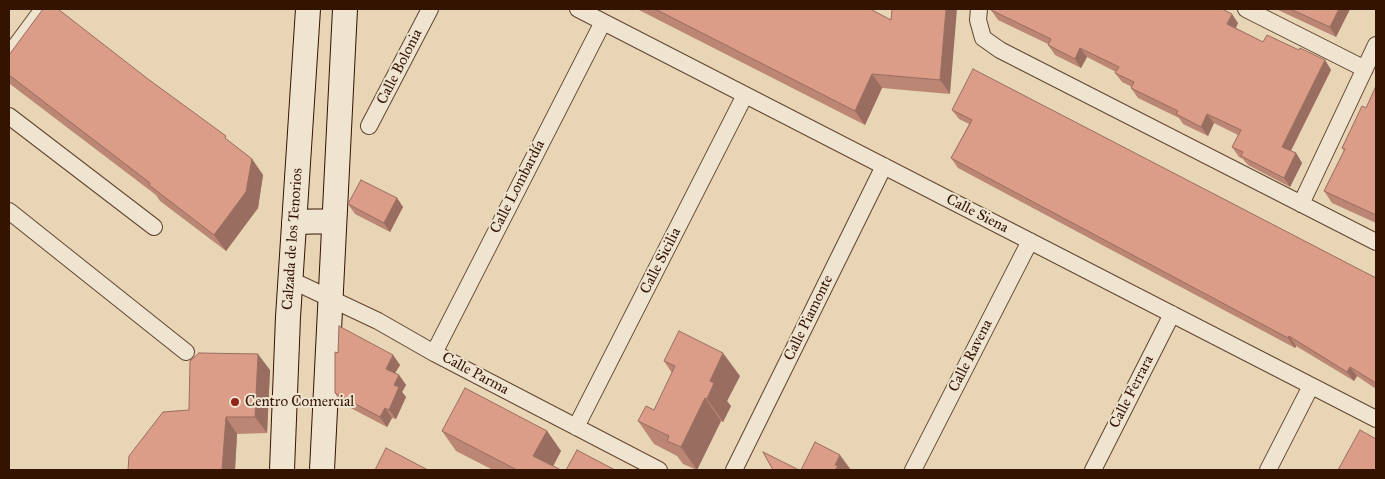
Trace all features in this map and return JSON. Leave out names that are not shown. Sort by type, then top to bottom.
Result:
[{"type":"street","points":[[9,55],[43,9]]},
{"type":"street","name":"Calzada de los Tenorios","points":[[282,470],[288,317],[308,9]]},
{"type":"street","points":[[322,470],[344,9]]},
{"type":"street","name":"Calle Bolonia","points":[[369,126],[430,9]]},
{"type":"street","name":"Calle Siena","points":[[578,9],[1376,419]]},
{"type":"street","points":[[979,9],[978,20],[983,38],[1000,50],[1376,242]]},
{"type":"street","points":[[1246,9],[1365,69]]},
{"type":"street","name":"Calle Lombardía","points":[[434,353],[603,22]]},
{"type":"street","points":[[1301,204],[1376,45]]},
{"type":"street","name":"Calle Sicilia","points":[[576,427],[745,95]]},
{"type":"street","points":[[9,116],[154,227]]},
{"type":"street","name":"Calle Piamonte","points":[[734,470],[884,166]]},
{"type":"street","points":[[9,211],[186,352]]},
{"type":"street","points":[[294,222],[334,221]]},
{"type":"street","name":"Calle Ravena","points":[[913,470],[1030,241]]},
{"type":"street","name":"Calle Parma","points":[[291,280],[378,321],[434,353],[659,470]]},
{"type":"street","name":"Calle Ferrara","points":[[1093,470],[1172,314]]},
{"type":"street","points":[[1268,470],[1311,386]]},
{"type":"building","points":[[43,9],[58,9],[148,79],[226,136],[225,138],[252,159],[246,192],[214,235],[149,185],[150,183],[9,75],[9,55]]},
{"type":"building","points":[[655,9],[870,9],[891,20],[892,9],[946,9],[940,80],[872,74],[855,111]]},
{"type":"building","points":[[992,9],[1222,9],[1232,14],[1227,24],[1263,42],[1267,35],[1325,60],[1282,147],[1296,153],[1284,178],[1241,156],[1243,152],[1232,147],[1241,130],[1207,114],[1201,127],[1176,114],[1178,111],[1131,88],[1134,82],[1115,73],[1119,67],[1080,48],[1075,59],[1048,45],[1051,39]]},
{"type":"building","points":[[1290,9],[1339,9],[1330,27]]},
{"type":"building","points":[[973,69],[1376,278],[1376,383],[1350,367],[1347,372],[1289,336],[1288,338],[951,158],[972,120],[952,110]]},
{"type":"building","points":[[1376,86],[1376,215],[1324,191],[1345,149],[1342,148],[1362,106],[1366,108]]},
{"type":"building","points":[[361,180],[397,198],[384,223],[348,204]]},
{"type":"building","points":[[339,326],[393,355],[386,369],[399,375],[394,385],[399,387],[389,410],[385,408],[380,417],[335,393],[335,352],[338,353]]},
{"type":"building","points":[[679,331],[723,353],[710,381],[714,383],[707,399],[705,398],[681,447],[667,441],[669,436],[638,421],[646,406],[654,410],[675,366],[664,361]]},
{"type":"building","name":"Centro Comercial","points":[[199,353],[258,354],[255,417],[226,417],[222,470],[128,470],[129,456],[163,412],[189,410],[190,361]]},
{"type":"building","points":[[465,388],[547,431],[533,456],[561,470],[517,470],[442,431]]},
{"type":"building","points":[[1360,430],[1376,439],[1376,470],[1338,470]]},
{"type":"building","points":[[815,442],[840,455],[835,465],[838,466],[835,470],[801,470]]},
{"type":"building","points":[[386,448],[428,470],[375,470]]},
{"type":"building","points":[[577,450],[615,470],[566,470]]},
{"type":"building","points":[[763,452],[799,470],[773,470]]},
{"type":"place","name":"Centro Comercial","points":[[235,402]]}]
